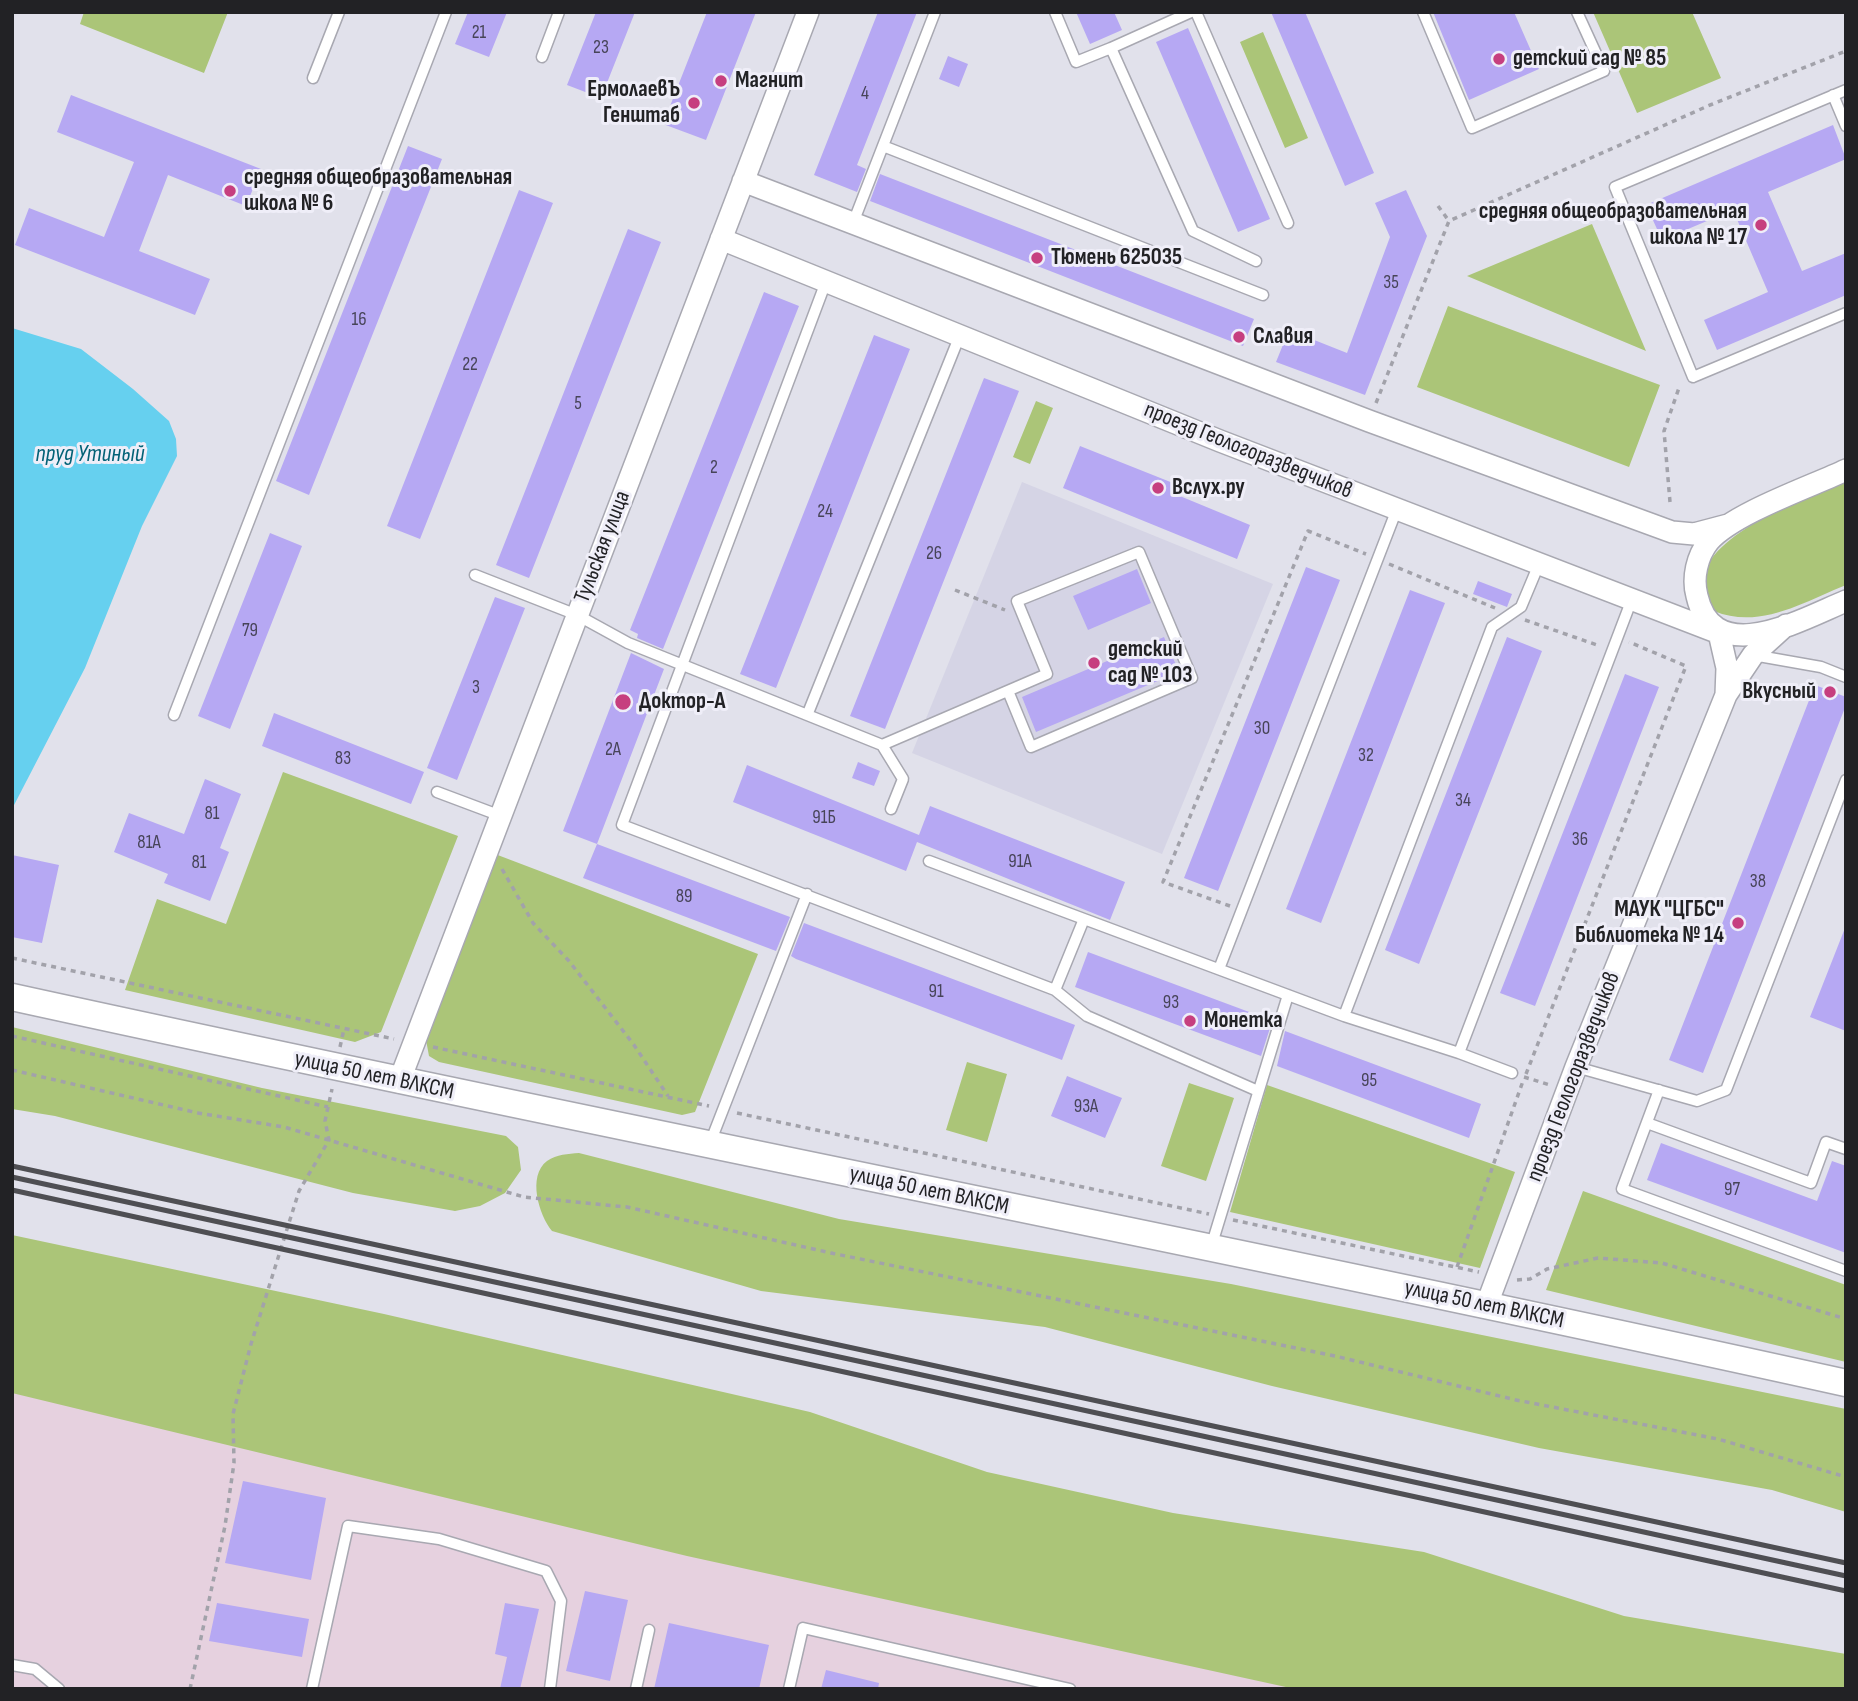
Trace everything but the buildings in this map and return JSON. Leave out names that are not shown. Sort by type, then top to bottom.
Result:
[{"type":"street","name":"Тульская улица","points":[[399,1082],[808,12]]},
{"type":"street","points":[[743,181],[1369,421],[1672,532],[1694,534],[1728,524],[1846,470]]},
{"type":"street","name":"проезд Геологоразведчиков","points":[[721,239],[827,279],[960,335],[1397,509],[1719,633],[1727,668],[1726,695]]},
{"type":"street","points":[[1728,524],[1708,542],[1693,579],[1706,618],[1719,633],[1741,636],[1786,625],[1846,601]]},
{"type":"street","name":"проезд Геологоразведчиков","points":[[1487,1304],[1576,1067],[1726,695],[1754,655],[1786,625]]},
{"type":"street","name":"улица 50 лет ВЛКСМ","points":[[12,997],[399,1082],[1487,1304],[1846,1383]]},
{"type":"lane","points":[[313,78],[339,12]]},
{"type":"lane","points":[[174,715],[446,12]]},
{"type":"lane","points":[[542,57],[559,12]]},
{"type":"lane","points":[[853,223],[935,12]]},
{"type":"lane","points":[[1055,12],[1076,62],[1194,12],[1288,223]]},
{"type":"lane","points":[[1423,12],[1472,128],[1604,71],[1577,12]]},
{"type":"lane","points":[[1111,48],[1193,231],[1256,261]]},
{"type":"lane","points":[[1846,90],[1615,187],[1693,377],[1846,313]]},
{"type":"lane","points":[[1833,95],[1846,126]]},
{"type":"lane","points":[[883,146],[1264,295]]},
{"type":"lane","points":[[827,279],[622,825],[1055,990],[1087,1016],[1258,1091]]},
{"type":"lane","points":[[808,713],[960,335]]},
{"type":"lane","points":[[1219,969],[1397,509]]},
{"type":"lane","points":[[882,745],[1047,674],[1017,601],[1139,552],[1192,678],[1031,747],[1008,691]]},
{"type":"lane","points":[[1344,1016],[1492,627],[1521,607],[1539,564]]},
{"type":"lane","points":[[474,575],[577,615],[628,643],[808,713],[882,745],[903,779],[891,809]]},
{"type":"lane","points":[[1459,1053],[1632,599]]},
{"type":"lane","points":[[1754,655],[1821,667],[1846,677]]},
{"type":"lane","points":[[1576,1067],[1697,1101],[1726,1090],[1846,780]]},
{"type":"lane","points":[[437,792],[501,816]]},
{"type":"lane","points":[[929,861],[1344,1016],[1512,1073]]},
{"type":"lane","points":[[709,1146],[807,894]]},
{"type":"lane","points":[[1055,990],[1084,919]]},
{"type":"lane","points":[[1210,1249],[1288,995]]},
{"type":"lane","points":[[1659,1090],[1622,1189],[1846,1271]]},
{"type":"lane","points":[[1647,1123],[1811,1183],[1826,1142],[1846,1149]]},
{"type":"lane","points":[[312,1689],[348,1526],[439,1539],[545,1571],[561,1601],[550,1689]]},
{"type":"lane","points":[[789,1689],[803,1628],[1070,1689]]},
{"type":"lane","points":[[636,1689],[649,1630]]},
{"type":"lane","points":[[12,1665],[35,1669],[59,1689]]},
{"type":"path","points":[[1369,421],[1449,221],[1710,105],[1846,51]]},
{"type":"path","points":[[1438,206],[1449,221]]},
{"type":"path","points":[[1670,502],[1664,431],[1681,388],[1677,376]]},
{"type":"path","points":[[1242,911],[1163,882],[1308,531],[1513,615],[1612,650]]},
{"type":"path","points":[[956,590],[1024,618]]},
{"type":"path","points":[[1457,1268],[1525,1077],[1686,666],[1618,637]]},
{"type":"path","points":[[502,859],[501,866],[533,923],[569,961],[634,1045],[670,1098]]},
{"type":"path","points":[[12,958],[1497,1276],[1530,1279],[1547,1269],[1598,1258],[1662,1263],[1846,1320]]},
{"type":"path","points":[[12,1036],[328,1107]]},
{"type":"path","points":[[12,1070],[198,1113],[284,1127],[524,1197],[627,1207],[831,1253],[1267,1342],[1516,1400],[1718,1438],[1846,1477]]},
{"type":"path","points":[[1512,1073],[1567,1090]]},
{"type":"path","points":[[190,1689],[225,1526],[234,1463],[233,1415],[251,1344],[299,1191],[329,1140]]},
{"type":"shaded area","name":"детский сад № 103","points":[[1022,482],[1273,584],[1162,854],[912,753]]},
{"type":"shaded area","points":[[12,1360],[1567,1689],[12,1689]]},
{"type":"green space","points":[[84,12],[228,12],[204,73],[80,24]]},
{"type":"green space","points":[[1593,12],[1692,12],[1721,78],[1637,113]]},
{"type":"green space","points":[[1263,32],[1308,138],[1285,148],[1240,42]]},
{"type":"green space","points":[[1592,224],[1646,351],[1467,276]]},
{"type":"green space","points":[[1448,306],[1660,385],[1629,467],[1417,387]]},
{"type":"green space","points":[[1036,401],[1053,408],[1030,464],[1013,457]]},
{"type":"green space","points":[[1846,480],[1846,585],[1798,606],[1764,616],[1731,616],[1714,611],[1704,586],[1706,569],[1717,552],[1736,535],[1783,507]]},
{"type":"green space","points":[[283,772],[458,836],[381,1032],[355,1042],[125,990],[157,899],[226,924]]},
{"type":"green space","points":[[495,854],[758,954],[695,1112],[682,1115],[439,1062],[429,1056],[426,1040]]},
{"type":"green space","points":[[12,1027],[262,1088],[506,1136],[518,1147],[521,1170],[505,1193],[480,1206],[455,1211],[353,1193],[55,1116],[12,1109]]},
{"type":"green space","points":[[967,1062],[1007,1074],[987,1142],[946,1130]]},
{"type":"green space","points":[[1189,1083],[1234,1098],[1206,1181],[1161,1166]]},
{"type":"green space","points":[[1267,1085],[1515,1172],[1480,1268],[1230,1212]]},
{"type":"green space","points":[[579,1153],[839,1219],[1231,1284],[1846,1409],[1846,1512],[1772,1490],[1539,1448],[1272,1386],[1045,1327],[761,1291],[552,1231],[539,1206],[536,1186],[538,1176],[547,1161]]},
{"type":"green space","points":[[1583,1191],[1846,1285],[1846,1362],[1546,1290]]},
{"type":"green space","points":[[12,1235],[384,1314],[810,1412],[987,1472],[1173,1513],[1424,1552],[1624,1616],[1846,1654],[1846,1689],[1295,1689],[687,1556],[12,1393]]},
{"type":"water","name":"пруд Утиный","points":[[12,328],[81,349],[133,389],[169,421],[176,439],[177,456],[142,526],[85,668],[12,809]]},
{"type":"railway","points":[[12,1166],[1846,1563]]},
{"type":"railway","points":[[12,1177],[1846,1576]]},
{"type":"railway","points":[[12,1190],[1846,1591]]},
{"type":"place","name":"детский сад № 85","points":[[1499,59]]},
{"type":"place","name":"Магнит","points":[[721,81]]},
{"type":"place","name":"ЕрмолаевЪ Генштаб","points":[[694,103]]},
{"type":"place","name":"средняя общеобразовательная школа № 6","points":[[230,191]]},
{"type":"place","name":"средняя общеобразовательная школа № 17","points":[[1761,225]]},
{"type":"place","name":"Тюмень 625035","points":[[1037,258]]},
{"type":"place","name":"Славия","points":[[1239,337]]},
{"type":"place","name":"Вслух.ру","points":[[1158,488]]},
{"type":"place","name":"детский сад № 103","points":[[1094,663]]},
{"type":"place","name":"Вкусный","points":[[1830,692]]},
{"type":"place","name":"Доктор-А","points":[[623,702]]},
{"type":"place","name":"МАУК \"ЦГБС\" Библиотека № 14","points":[[1738,923]]},
{"type":"place","name":"Монетка","points":[[1190,1021]]}]
